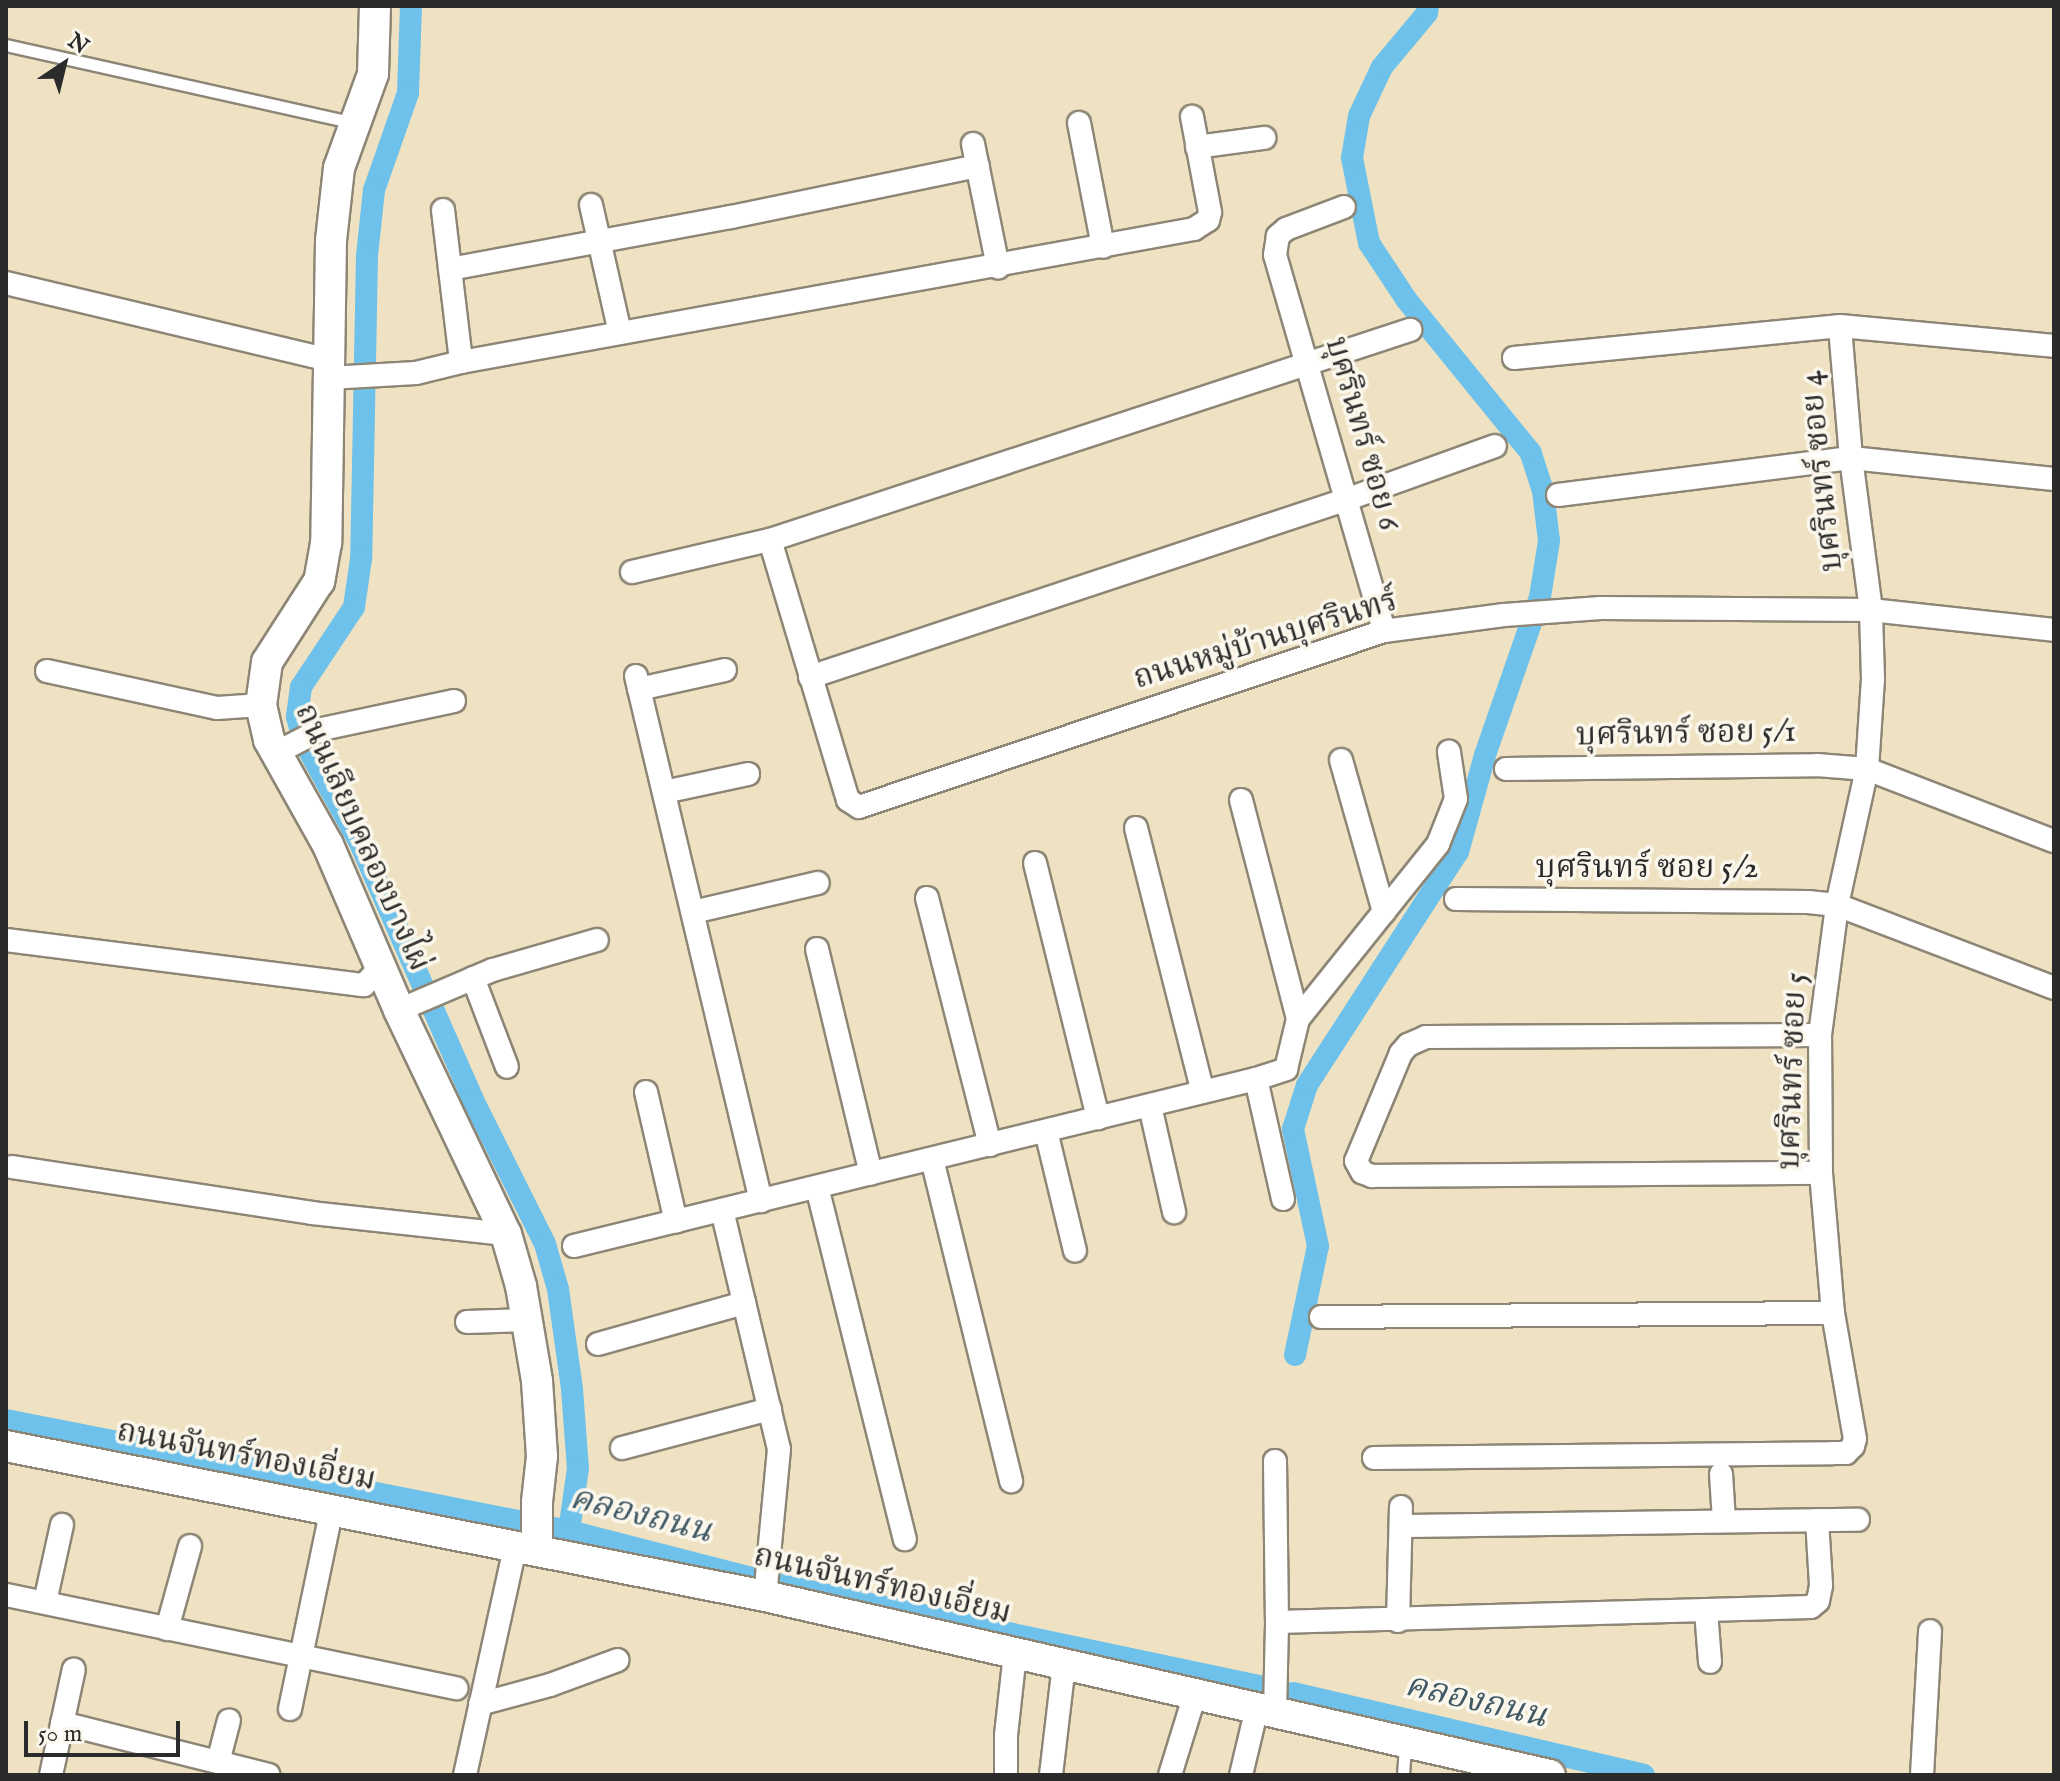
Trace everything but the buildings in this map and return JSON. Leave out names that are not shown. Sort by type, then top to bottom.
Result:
[{"type":"street","name":"ถนนเลียบคลองบางไผ่","points":[[375,6],[373,74],[339,168],[331,241],[335,372],[326,543],[319,581],[267,662],[261,705],[269,740],[282,749],[381,967],[408,1006],[506,1234],[528,1320],[542,1456],[530,1542]]},
{"type":"street","points":[[6,283],[335,372],[391,376],[1194,229],[1208,220],[1210,212],[1192,117]]},
{"type":"street","points":[[1079,123],[1103,247]]},
{"type":"street","points":[[1197,147],[1264,138]]},
{"type":"street","points":[[450,269],[599,242],[976,155],[998,267]]},
{"type":"street","points":[[591,205],[620,333]]},
{"type":"street","name":"บุศรินทร์ ซอย 6","points":[[1344,207],[1286,229],[1278,236],[1275,255],[1384,631]]},
{"type":"street","points":[[443,210],[461,362]]},
{"type":"street","points":[[1514,358],[1840,326],[2054,346]]},
{"type":"street","name":"บุศรินทร์ ซอย 4","points":[[1840,326],[1851,458],[1871,610]]},
{"type":"street","points":[[632,572],[770,540],[1410,330]]},
{"type":"street","points":[[770,540],[810,677],[1348,499],[1495,446]]},
{"type":"street","points":[[1558,495],[1851,458],[2054,479]]},
{"type":"street","name":"ถนนหมู่บ้านบุศรินทร์","points":[[810,677],[848,800],[853,805],[865,807],[1384,631],[1553,609],[1871,610],[2054,630]]},
{"type":"street","name":"บุศรินทร์ ซอย 5","points":[[1374,1458],[1833,1453],[1850,1450],[1855,1439],[1833,1313],[1821,1173],[1820,1035],[1837,905],[1867,769],[1873,679],[1871,610]]},
{"type":"street","points":[[725,670],[637,683],[761,1201]]},
{"type":"street","points":[[47,671],[217,708],[261,705]]},
{"type":"street","points":[[282,749],[309,735],[363,719],[454,701]]},
{"type":"street","points":[[574,1246],[1150,1106],[1286,1069],[1298,1019],[1438,844],[1456,799],[1449,752]]},
{"type":"street","points":[[1341,760],[1384,912]]},
{"type":"street","name":"บุศรินทร์ ซอย 5/1","points":[[1506,769],[1817,765],[1867,769],[2054,841]]},
{"type":"street","points":[[664,792],[748,774]]},
{"type":"street","points":[[1241,800],[1298,1019]]},
{"type":"street","points":[[1136,828],[1203,1092]]},
{"type":"street","points":[[1035,863],[1098,1118]]},
{"type":"street","points":[[693,912],[818,883]]},
{"type":"street","points":[[927,898],[990,1145]]},
{"type":"street","name":"บุศรินทร์ ซอย 5/2","points":[[1456,899],[1808,902],[1837,905],[2054,988]]},
{"type":"street","points":[[6,940],[364,985],[381,967]]},
{"type":"street","points":[[408,1006],[473,978],[597,940]]},
{"type":"street","points":[[817,949],[871,1174]]},
{"type":"street","points":[[473,978],[507,1067]]},
{"type":"street","points":[[1820,1035],[1426,1037],[1408,1045],[1401,1053],[1356,1161],[1362,1172],[1372,1176],[1821,1173]]},
{"type":"street","points":[[1256,1079],[1283,1199]]},
{"type":"street","points":[[646,1092],[676,1222]]},
{"type":"street","points":[[1150,1106],[1174,1212]]},
{"type":"street","points":[[1046,1131],[1075,1251]]},
{"type":"street","points":[[932,1159],[1011,1481]]},
{"type":"street","points":[[12,1167],[312,1213],[506,1234]]},
{"type":"street","points":[[817,1187],[905,1539]]},
{"type":"street","points":[[722,1210],[779,1449],[765,1596]]},
{"type":"street","points":[[598,1344],[744,1303]]},
{"type":"street","points":[[1321,1317],[1833,1313]]},
{"type":"street","points":[[467,1322],[528,1320]]},
{"type":"street","points":[[622,1448],[770,1409]]},
{"type":"street","name":"ถนนจันทร์ทองเอี่ยม","points":[[6,1446],[331,1513],[530,1542],[1195,1694],[1270,1702],[1406,1742],[1550,1775]]},
{"type":"street","points":[[1241,1775],[1270,1702],[1277,1661],[1275,1461]]},
{"type":"street","points":[[1721,1474],[1724,1521]]},
{"type":"street","points":[[290,1709],[331,1513]]},
{"type":"street","points":[[1398,1621],[1401,1516],[1858,1520]]},
{"type":"street","points":[[1277,1622],[1811,1607],[1818,1601],[1821,1585],[1817,1520]]},
{"type":"street","points":[[45,1602],[62,1525]]},
{"type":"street","points":[[465,1775],[480,1704],[530,1542]]},
{"type":"street","points":[[167,1629],[190,1546]]},
{"type":"street","points":[[6,1595],[300,1659],[456,1688]]},
{"type":"street","points":[[1706,1611],[1710,1662]]},
{"type":"street","points":[[1922,1775],[1930,1631]]},
{"type":"street","points":[[1006,1775],[1006,1735],[1015,1653]]},
{"type":"street","points":[[480,1704],[550,1685],[618,1660]]},
{"type":"street","points":[[1051,1775],[1064,1664]]},
{"type":"street","points":[[51,1775],[74,1669]]},
{"type":"street","points":[[1170,1775],[1195,1694]]},
{"type":"street","points":[[210,1766],[229,1720]]},
{"type":"street","points":[[62,1723],[210,1766],[269,1775]]},
{"type":"lane","points":[[6,45],[355,123]]},
{"type":"lane","points":[[1403,1775],[1406,1742]]},
{"type":"waterway","points":[[411,6],[408,93],[374,190],[367,256],[361,559],[354,607],[301,687],[297,717],[303,740],[359,841],[473,1100],[545,1244],[558,1289],[572,1389],[578,1468],[569,1531]]},
{"type":"waterway","points":[[1295,1355],[1318,1246],[1293,1129],[1307,1085],[1458,852],[1485,755],[1540,597],[1549,541],[1543,491],[1531,453],[1406,299],[1369,243],[1352,158],[1359,116],[1382,67],[1427,13],[1428,6]]},
{"type":"waterway","name":"คลองถนน","points":[[6,1420],[569,1531],[767,1582],[1259,1686]]},
{"type":"waterway","name":"คลองถนน","points":[[1293,1693],[1644,1775]]}]
